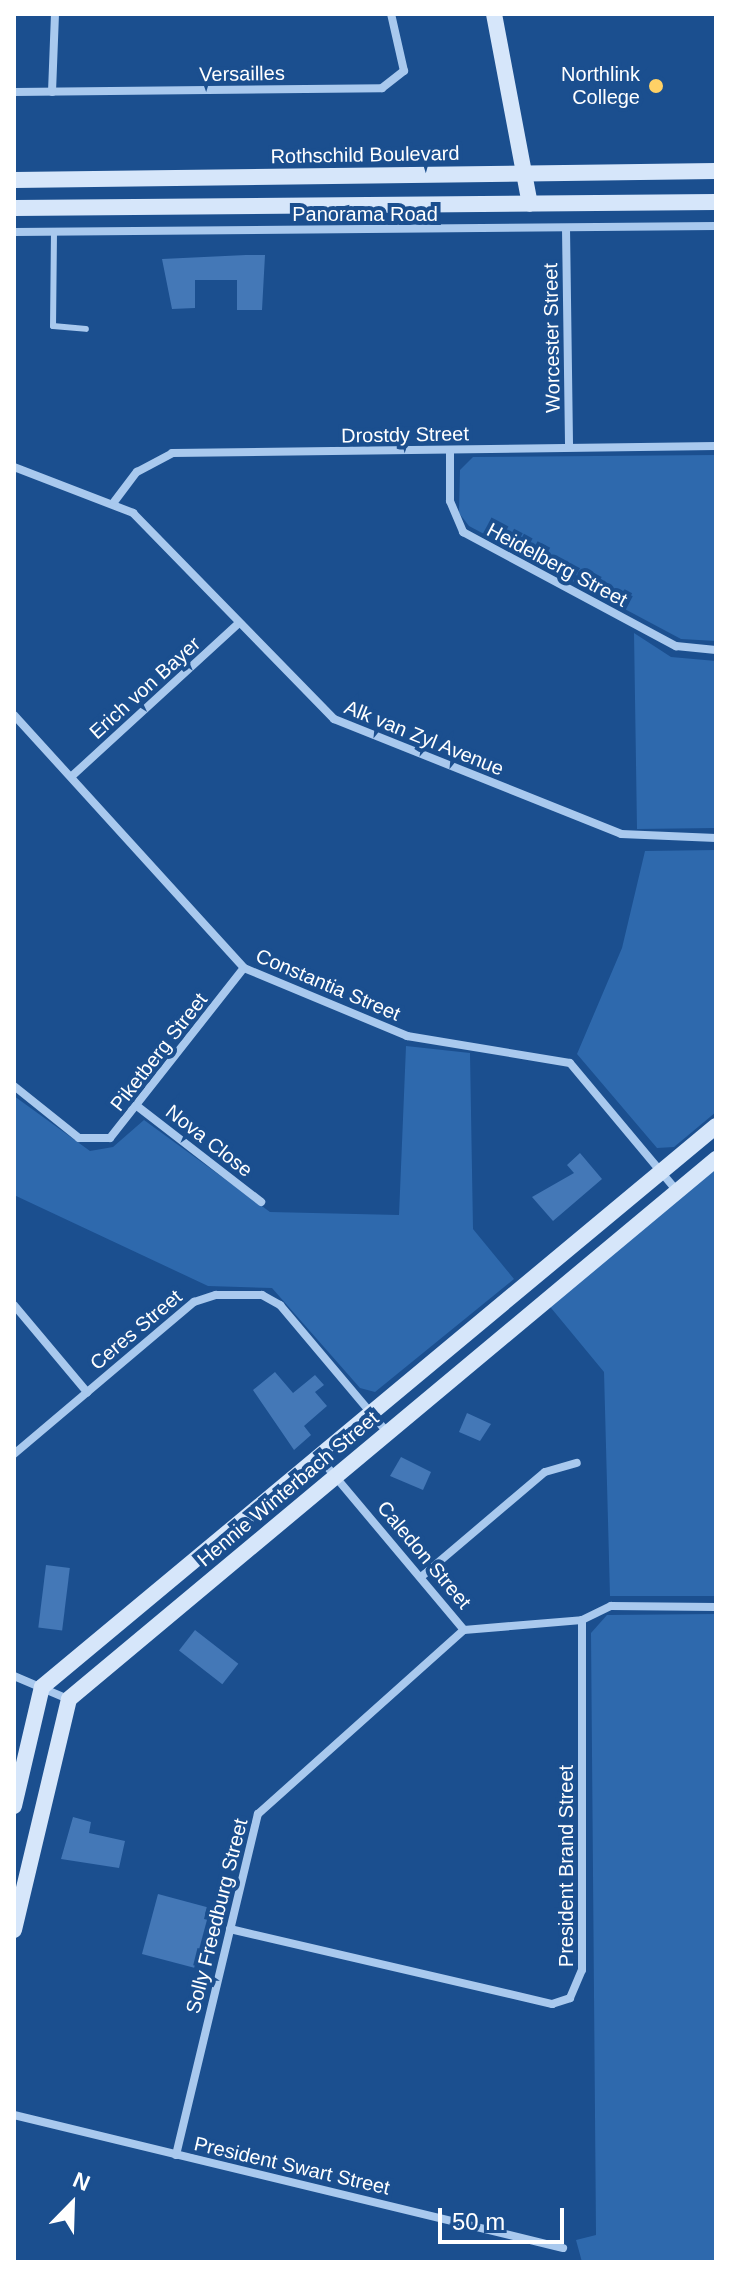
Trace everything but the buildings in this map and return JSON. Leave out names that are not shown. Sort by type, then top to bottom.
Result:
[{"type":"street","points":[[52,92],[55,14]]},
{"type":"street","name":"Versailles","points":[[14,92],[382,88],[404,71],[391,14]]},
{"type":"street","points":[[494,14],[528,172],[530,204]]},
{"type":"street","name":"Rothschild Boulevard","points":[[14,180],[716,171]]},
{"type":"street","points":[[14,208],[716,202]]},
{"type":"street","name":"Panorama Road","points":[[14,232],[716,226]]},
{"type":"street","name":"Worcester Street","points":[[566,228],[569,447]]},
{"type":"street","name":"Drostdy Street","points":[[114,502],[137,472],[172,453],[716,446]]},
{"type":"street","name":"Heidelberg Street","points":[[450,451],[450,501],[463,532],[676,646],[716,650]]},
{"type":"street","name":"Alk van Zyl Avenue","points":[[14,467],[114,502],[146,524],[334,719],[621,834],[716,838]]},
{"type":"street","name":"Erich von Bayer","points":[[72,776],[239,623]]},
{"type":"street","name":"Constantia Street","points":[[14,715],[244,968],[407,1036],[559,1058],[579,1072],[677,1191]]},
{"type":"street","name":"Piketberg Street","points":[[14,1086],[86,1141],[110,1138],[244,968]]},
{"type":"street","name":"Nova Close","points":[[137,1106],[261,1202]]},
{"type":"street","name":"Hennie Winterbach Street","points":[[42,1687],[367,1411],[716,1126]]},
{"type":"street","name":"Hennie Winterbach Street","points":[[69,1699],[386,1431],[716,1159]]},
{"type":"street","name":"Ceres Street","points":[[14,1454],[194,1302],[262,1295],[280,1305],[386,1431]]},
{"type":"street","points":[[14,1305],[87,1392]]},
{"type":"street","name":"Caledon Street","points":[[316,1454],[336,1474],[464,1630],[582,1620],[611,1606],[716,1607]]},
{"type":"street","points":[[421,1577],[545,1472],[577,1463]]},
{"type":"street","name":"President Brand Street","points":[[230,1929],[552,2004],[570,1998],[582,1970],[582,1620]]},
{"type":"street","name":"Solly Freedburg Street","points":[[176,2155],[230,1929],[266,1801],[464,1630]]},
{"type":"street","points":[[14,1676],[69,1699],[14,1930]]},
{"type":"street","points":[[14,1806],[42,1687]]},
{"type":"street","name":"President Swart Street","points":[[14,2115],[563,2248]]},
{"type":"lane","points":[[54,232],[53,326],[86,329]]},
{"type":"shaded area","points":[[716,455],[716,641],[681,639],[469,526],[459,513],[460,470],[473,457]]},
{"type":"shaded area","points":[[634,633],[671,657],[716,661],[716,828],[637,829]]},
{"type":"shaded area","points":[[716,850],[716,1112],[674,1147],[657,1148],[577,1054],[622,948],[645,851]]},
{"type":"shaded area","points":[[406,1046],[470,1053],[473,1229],[514,1279],[375,1392],[360,1388],[272,1288],[208,1286],[14,1195],[14,1096],[90,1151],[113,1147],[144,1120],[270,1212],[399,1215]]},
{"type":"shaded area","points":[[716,1169],[716,1596],[610,1596],[604,1372],[547,1303]]},
{"type":"shaded area","points":[[716,1614],[716,2262],[582,2262],[576,2240],[596,2235],[591,1633],[607,1615]]},
{"type":"place","name":"Northlink College","points":[[656,86]]}]
